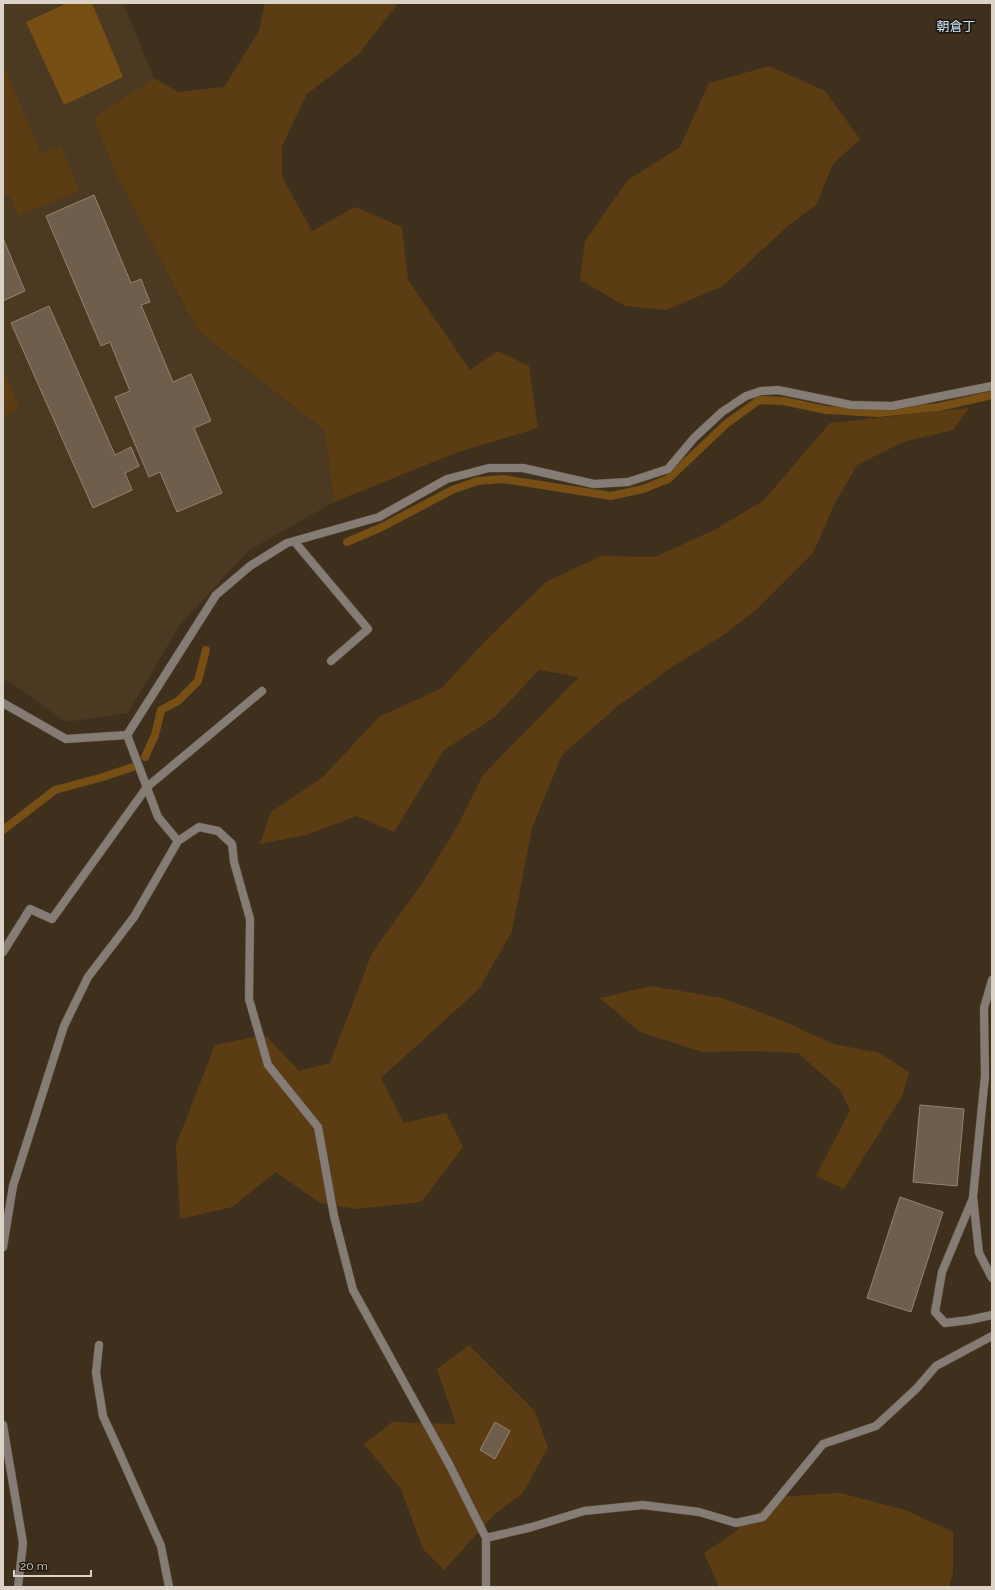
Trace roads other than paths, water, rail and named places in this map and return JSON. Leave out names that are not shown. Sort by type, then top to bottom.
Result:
[{"type":"street","points":[[127,735],[216,595],[250,566],[287,543],[379,517],[447,479],[489,468],[523,468],[594,484],[628,482],[668,469],[694,438],[722,412],[746,396],[761,391],[778,390],[851,405],[892,406],[992,386]]},
{"type":"street","points":[[294,541],[368,629],[332,661]]},
{"type":"street","points":[[3,952],[30,909],[52,919],[146,787],[262,691]]},
{"type":"street","points":[[3,703],[66,739],[127,735]]},
{"type":"street","points":[[127,735],[158,817],[178,841]]},
{"type":"street","points":[[3,1247],[13,1186],[64,1026],[88,978],[134,917],[178,841],[198,827],[218,831],[232,844],[234,862],[250,918],[249,999],[268,1065],[318,1127],[334,1216],[353,1290],[450,1466],[486,1538],[486,1587]]},
{"type":"street","points":[[992,980],[984,1008],[985,1076],[973,1197],[979,1253],[992,1278]]},
{"type":"street","points":[[973,1197],[942,1272],[935,1312],[945,1323],[992,1315]]},
{"type":"street","points":[[486,1538],[532,1527],[584,1511],[643,1505],[699,1512],[736,1523],[763,1516],[823,1444],[876,1426],[916,1389],[936,1366],[992,1336]]},
{"type":"street","points":[[99,1345],[96,1372],[103,1416],[161,1546],[169,1587]]},
{"type":"street","points":[[3,1425],[23,1544],[18,1587]]},
{"type":"waterway","points":[[347,542],[382,527],[452,490],[477,481],[503,479],[611,496],[643,489],[668,479],[726,424],[759,400],[783,401],[826,410],[878,413],[939,407],[992,395]]},
{"type":"waterway","points":[[145,757],[155,735],[161,710],[178,701],[198,681],[206,650]]},
{"type":"waterway","points":[[3,830],[55,790],[133,767]]},
{"type":"district","name":"朝倉丁","points":[[956,26]]}]
